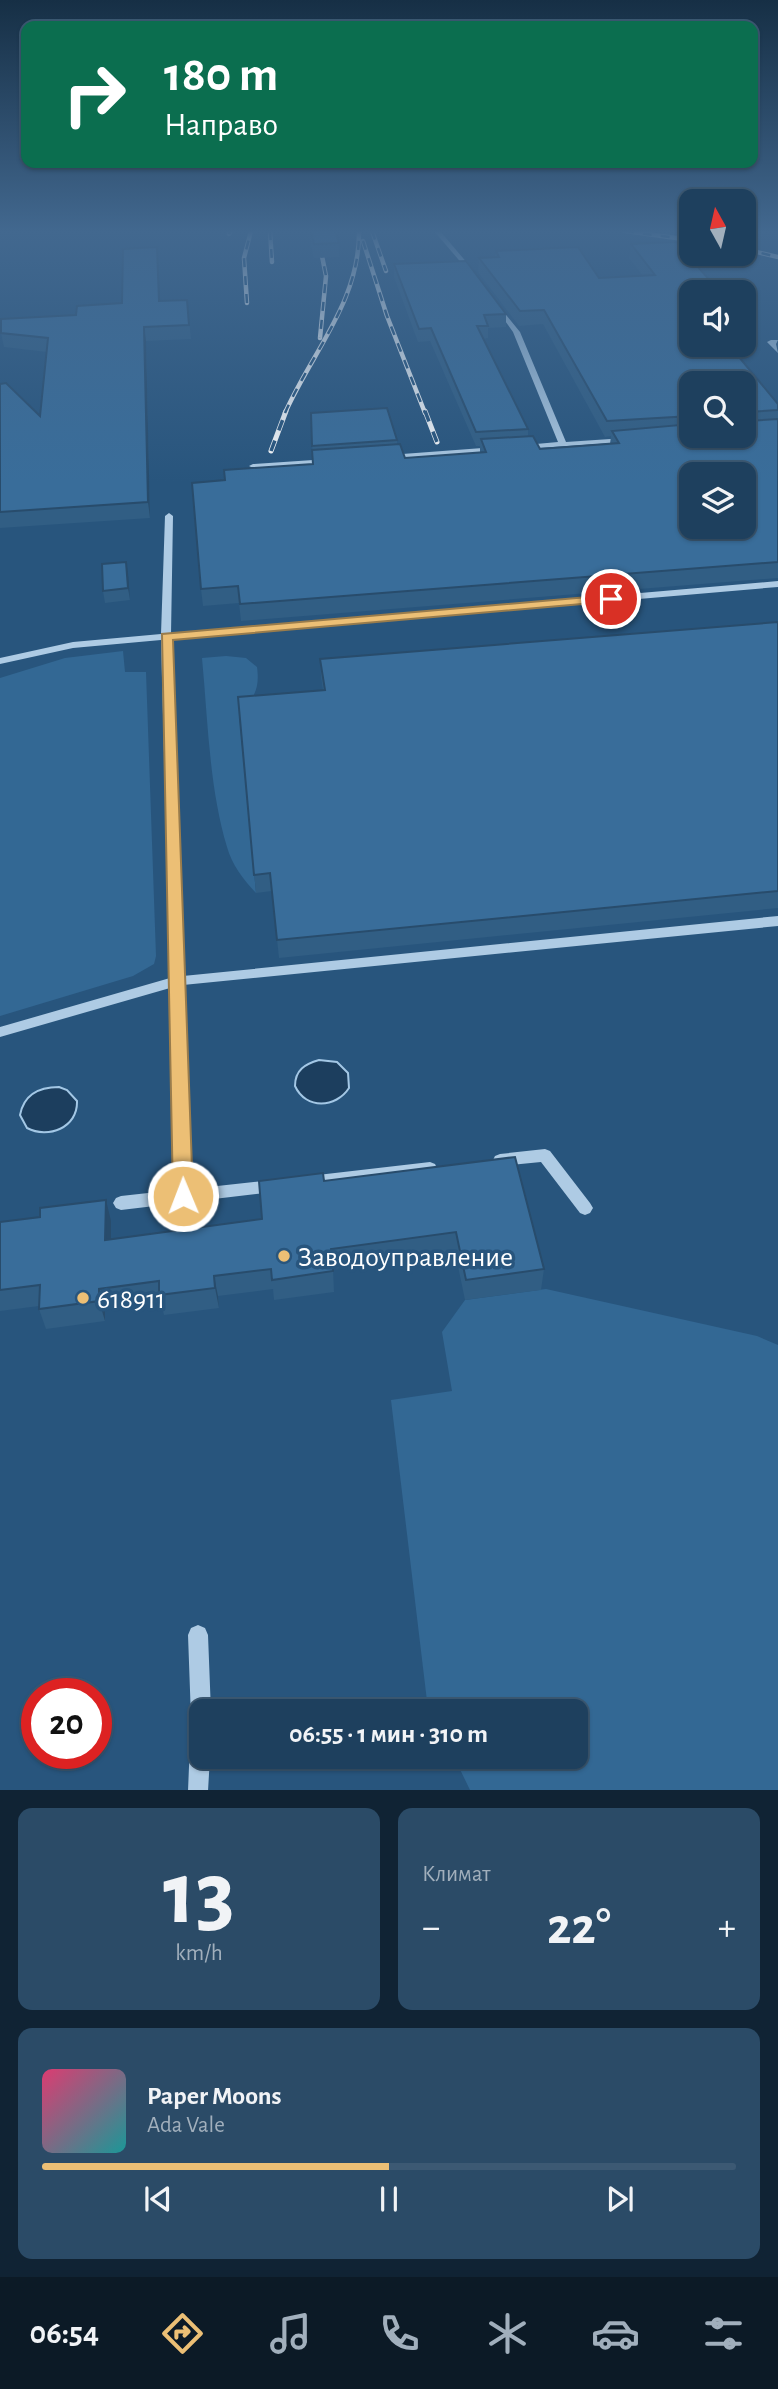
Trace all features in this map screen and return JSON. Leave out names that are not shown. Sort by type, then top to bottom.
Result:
[{"type":"lane","points":[[503,315],[516,332],[563,445]]},
{"type":"lane","points":[[778,342],[771,342],[778,351]]},
{"type":"lane","points":[[374,458],[629,440]]},
{"type":"lane","points":[[253,466],[334,461]]},
{"type":"lane","points":[[169,516],[166,637],[183,1196]]},
{"type":"lane","points":[[0,661],[46,649],[166,637],[778,584]]},
{"type":"lane","points":[[0,1032],[178,981],[778,920]]},
{"type":"lane","points":[[478,1163],[545,1156],[585,1208]]},
{"type":"lane","points":[[121,1203],[451,1166]]},
{"type":"lane","points":[[198,1635],[201,1718],[198,1790]]},
{"type":"shaded area","points":[[123,651],[125,672],[146,672],[156,956],[154,964],[133,976],[0,1016],[0,678],[65,658]]},
{"type":"shaded area","points":[[202,658],[246,658],[257,667],[258,682],[255,693],[239,715],[256,893],[229,854],[216,801]]},
{"type":"shaded area","points":[[319,1060],[337,1062],[348,1073],[349,1088],[337,1100],[321,1104],[306,1099],[295,1086],[302,1068]]},
{"type":"shaded area","points":[[59,1087],[67,1090],[77,1101],[73,1118],[60,1129],[52,1131],[27,1128],[20,1115],[25,1102],[39,1090]]},
{"type":"shaded area","points":[[546,1289],[757,1336],[778,1345],[778,1790],[470,1790],[460,1769],[588,1769],[588,1699],[427,1699],[391,1400],[452,1391],[442,1332],[465,1300]]},
{"type":"building","points":[[76,315],[188,315],[189,325],[144,327],[148,502],[0,512],[0,384],[6,383],[40,416],[48,338],[1,333],[1,319]]},
{"type":"building","points":[[413,315],[494,315],[484,315],[488,326],[477,326],[528,429],[476,432],[431,328],[419,329]]},
{"type":"building","points":[[547,315],[679,315],[679,357],[739,357],[751,371],[679,371],[679,417],[607,421]]},
{"type":"building","points":[[756,378],[778,404],[778,410],[756,411]]},
{"type":"building","points":[[387,408],[397,440],[312,446],[311,413]]},
{"type":"building","points":[[778,419],[778,562],[240,604],[238,586],[201,589],[192,483],[225,480],[224,470],[313,464],[312,450],[400,444],[405,458],[486,452],[481,439],[533,436],[540,449],[619,443],[612,431],[679,425],[679,448],[756,448],[756,420]]},
{"type":"building","points":[[126,562],[128,588],[103,591],[102,564]]},
{"type":"building","points":[[778,622],[778,891],[277,940],[270,873],[254,875],[238,697],[325,690],[320,659]]},
{"type":"building","name":"Заводоуправление","points":[[515,1157],[544,1269],[466,1280],[456,1232],[331,1249],[333,1271],[272,1280],[271,1269],[214,1276],[215,1288],[159,1295],[159,1281],[99,1289],[99,1301],[39,1309],[40,1285],[0,1290],[0,1222],[40,1217],[40,1208],[106,1200],[105,1240],[262,1219],[259,1181],[323,1173],[324,1181]]},
{"type":"railway","points":[[320,338],[322,315]]},
{"type":"railway","points":[[286,411],[337,315]]},
{"type":"railway","points":[[387,315],[425,413]]},
{"type":"railway","points":[[271,451],[286,411]]},
{"type":"railway","points":[[425,411],[437,442]]},
{"type":"place","name":"Заводоуправление","points":[[284,1256]]},
{"type":"place","name":"618911","points":[[83,1298]]},
{"type":"route","points":[[183,1196],[166,637],[611,599]]}]
